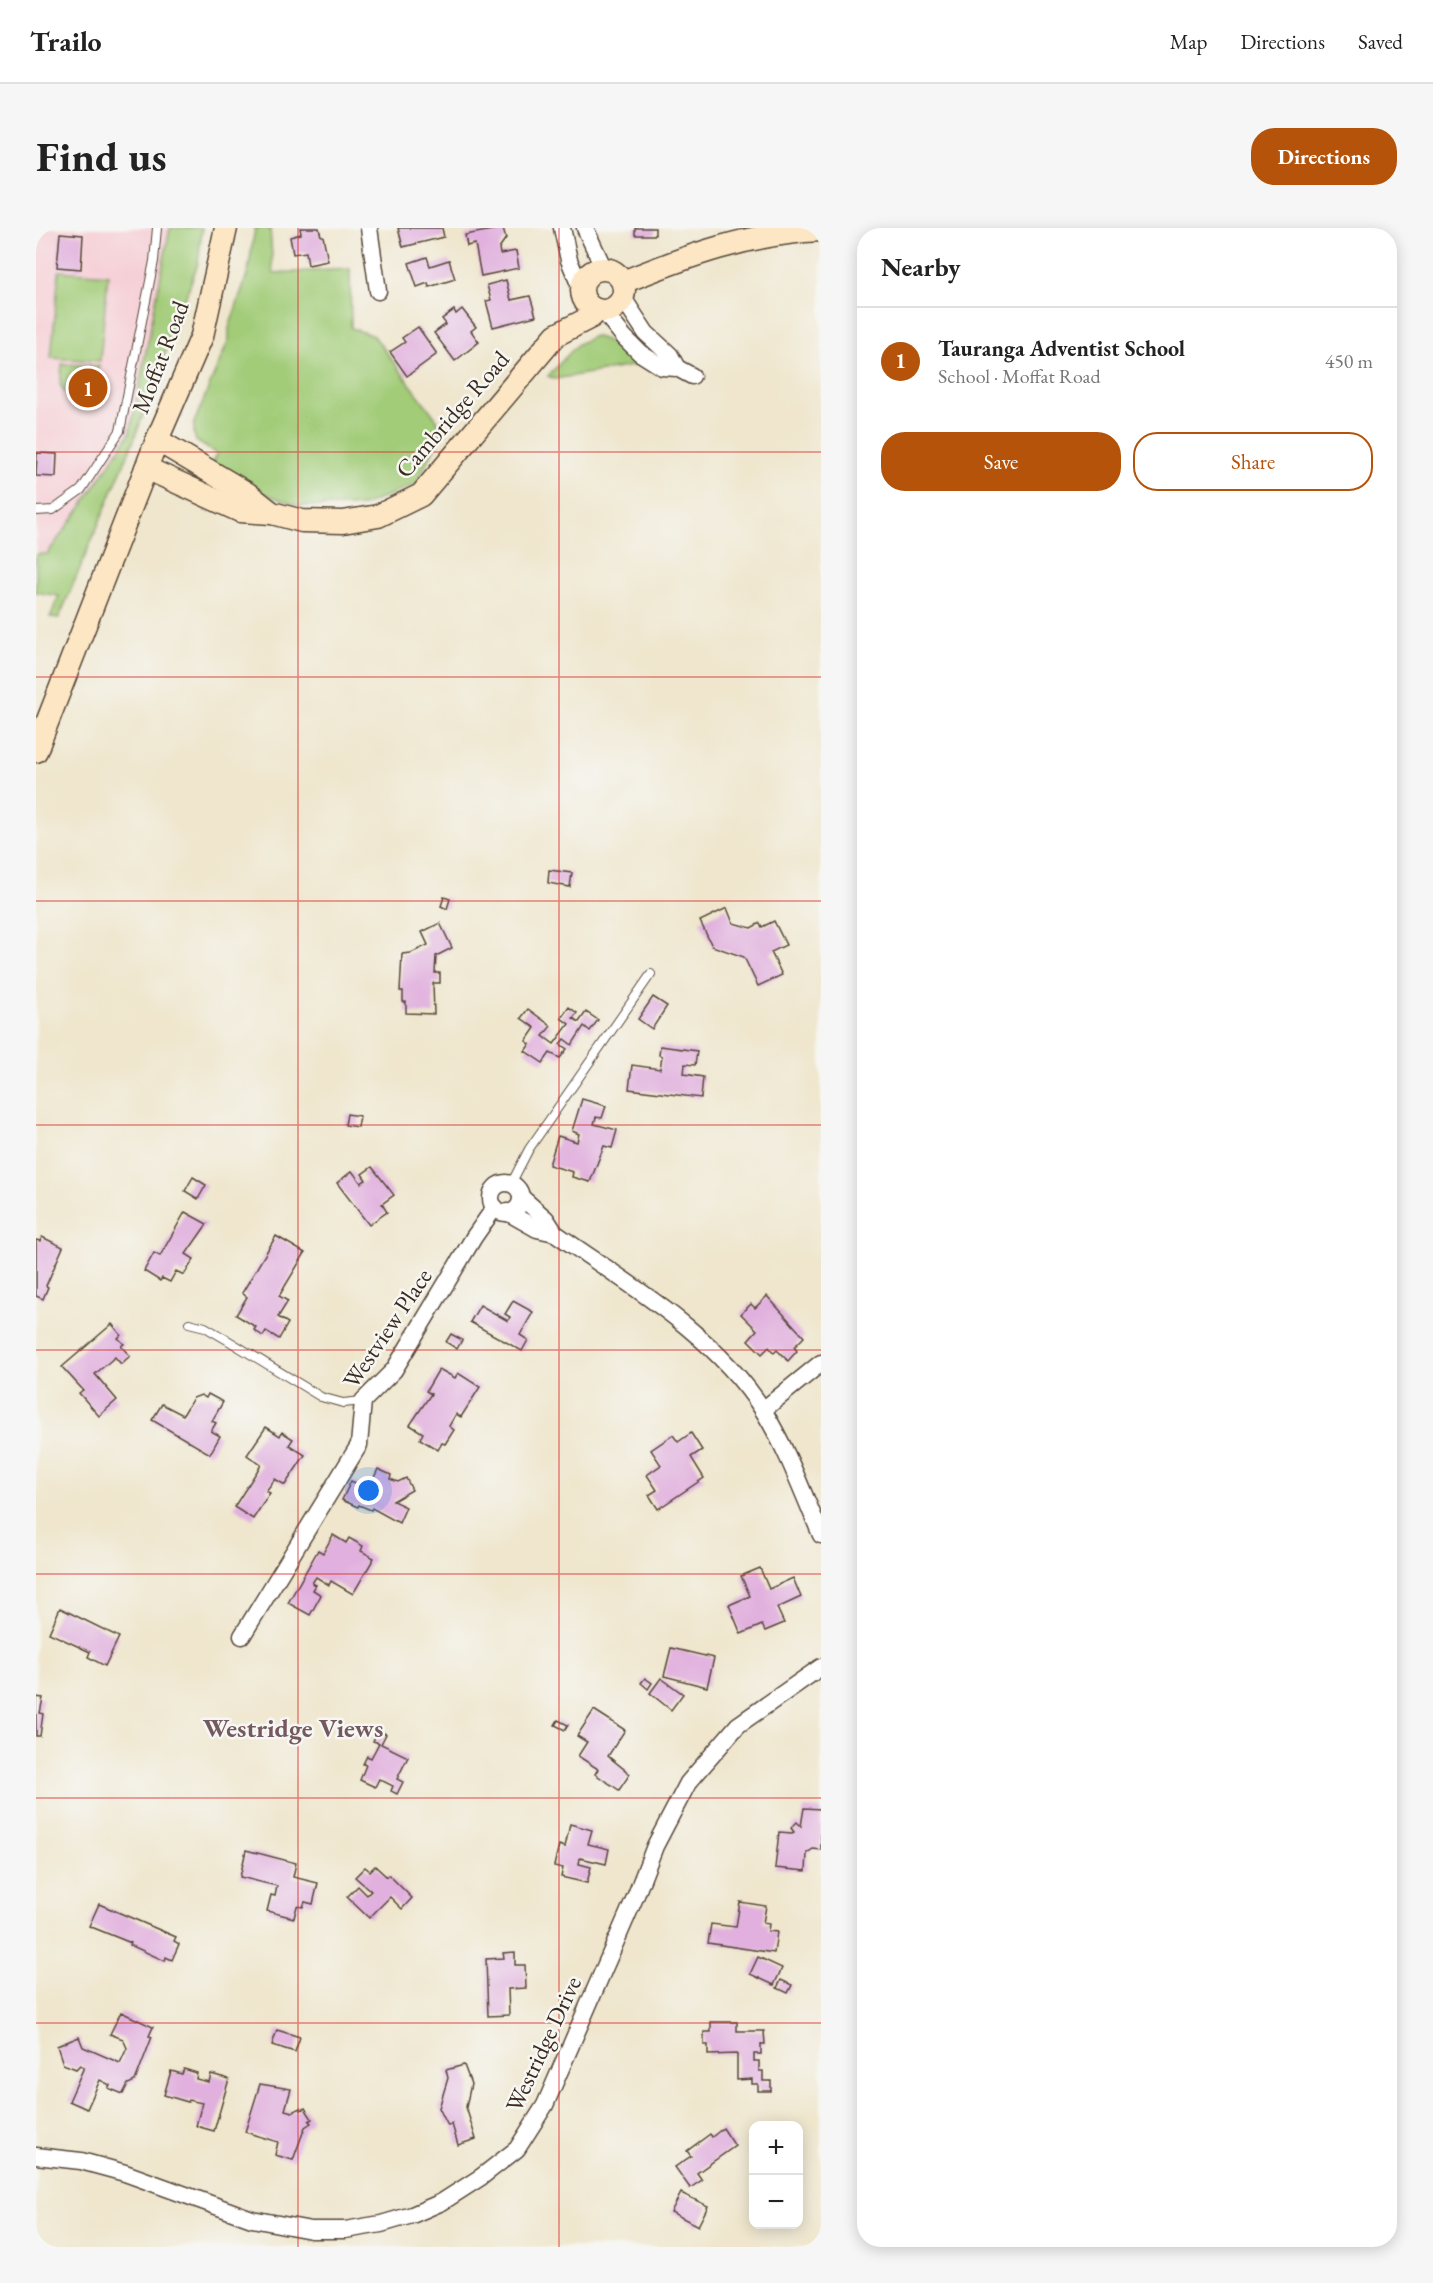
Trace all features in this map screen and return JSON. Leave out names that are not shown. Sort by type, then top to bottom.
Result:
[{"type":"main road","name":"Moffat Road","points":[[146,468],[202,336],[226,228]]},
{"type":"main road","points":[[623,290],[615,273],[603,269],[591,273],[586,278],[592,303],[616,308],[623,290],[683,258],[730,244],[786,232],[821,230]]},
{"type":"main road","name":"Cambridge Road","points":[[146,468],[240,511],[272,513],[302,521],[343,522],[378,516],[422,495],[556,335],[591,317],[592,303]]},
{"type":"main road","name":"Cambridge Road","points":[[157,440],[248,494],[272,513]]},
{"type":"main road","points":[[36,751],[146,468]]},
{"type":"street","points":[[369,228],[378,291]]},
{"type":"street","points":[[562,228],[569,260],[592,303],[640,353],[662,367],[684,372],[646,333],[623,290]]},
{"type":"street","points":[[585,228],[603,269]]},
{"type":"street","points":[[555,1233],[537,1229],[501,1210],[491,1199],[494,1189],[502,1183],[516,1190],[546,1219],[555,1233],[692,1331],[742,1383],[763,1410],[792,1468],[821,1535]]},
{"type":"street","points":[[501,1210],[516,1208],[516,1190]]},
{"type":"street","name":"Westview Place","points":[[242,1636],[359,1445],[363,1401],[394,1370],[474,1237],[501,1210]]},
{"type":"street","points":[[763,1410],[821,1364]]},
{"type":"street","name":"Westridge Drive","points":[[36,2156],[81,2161],[125,2173],[252,2219],[311,2230],[345,2230],[401,2218],[442,2202],[462,2190],[517,2149],[545,2105],[655,1846],[688,1783],[738,1725],[821,1667]]},
{"type":"lane","points":[[36,511],[52,510],[81,490],[120,431],[154,261],[157,228]]},
{"type":"lane","points":[[516,1190],[529,1149],[651,974]]},
{"type":"lane","points":[[189,1323],[205,1327],[321,1397],[343,1403],[363,1401]]},
{"type":"shaded area","points":[[36,228],[170,228],[150,342],[130,433],[47,554],[36,554]]},
{"type":"green space","points":[[170,228],[202,228],[198,263],[134,440],[59,618],[50,617],[59,596],[36,592],[36,554],[47,554],[130,433]]},
{"type":"green space","points":[[255,228],[270,228],[273,273],[350,269],[351,328],[374,336],[444,429],[416,484],[363,506],[299,506],[263,493],[212,462],[217,454],[196,441],[194,423],[229,339],[229,328],[248,272]]},
{"type":"green space","points":[[59,271],[108,275],[100,361],[51,358]]},
{"type":"green space","points":[[594,336],[606,340],[620,352],[625,347],[643,364],[555,379],[548,376],[578,344]]},
{"type":"green space","points":[[62,364],[99,366],[94,401],[70,399],[71,394],[66,393],[60,385]]},
{"type":"building","points":[[300,228],[319,228],[328,261],[308,265],[306,252],[293,254],[290,237],[301,234]]},
{"type":"building","points":[[398,228],[442,228],[444,237],[403,247]]},
{"type":"building","points":[[503,228],[506,238],[499,248],[500,254],[516,251],[519,268],[481,276],[475,244],[467,246],[465,235]]},
{"type":"building","points":[[635,228],[655,228],[655,235],[635,235]]},
{"type":"building","points":[[60,233],[83,235],[81,269],[57,267]]},
{"type":"building","points":[[427,257],[430,266],[449,260],[455,279],[429,287],[428,283],[417,287],[409,263]]},
{"type":"building","points":[[506,280],[511,300],[530,296],[536,316],[493,327],[486,301],[491,300],[487,285]]},
{"type":"building","points":[[462,309],[476,327],[471,331],[479,342],[455,361],[434,333],[446,324],[442,319],[454,310],[456,314]]},
{"type":"building","points":[[418,327],[437,354],[407,376],[390,352],[405,342],[402,338]]},
{"type":"building","points":[[37,453],[57,454],[56,477],[36,476]]},
{"type":"building","points":[[549,870],[572,873],[570,887],[548,883]]},
{"type":"building","points":[[444,897],[450,899],[447,909],[441,906]]},
{"type":"building","points":[[727,908],[733,923],[751,928],[760,923],[762,927],[774,921],[786,945],[771,952],[782,975],[758,986],[744,957],[712,946],[700,921]]},
{"type":"building","points":[[440,923],[452,948],[436,956],[435,973],[440,973],[440,983],[433,983],[434,1014],[406,1013],[403,991],[400,991],[402,954],[411,953],[428,945],[422,932]]},
{"type":"building","points":[[653,997],[667,1006],[652,1029],[638,1019]]},
{"type":"building","points":[[569,1007],[577,1013],[573,1018],[579,1022],[586,1012],[598,1020],[590,1031],[584,1026],[572,1045],[564,1039],[560,1044],[567,1049],[560,1058],[550,1053],[543,1063],[525,1051],[530,1044],[526,1041],[535,1028],[521,1018],[528,1009],[551,1026],[543,1036],[554,1044],[569,1024],[561,1018]]},
{"type":"building","points":[[660,1046],[697,1051],[695,1065],[685,1064],[684,1074],[703,1077],[701,1098],[629,1089],[632,1065],[660,1069],[662,1056],[659,1055]]},
{"type":"building","points":[[582,1099],[606,1106],[602,1118],[596,1117],[594,1124],[617,1130],[612,1148],[604,1146],[590,1182],[572,1177],[573,1172],[549,1165],[558,1136],[577,1142],[579,1134],[572,1131]]},
{"type":"building","points":[[347,1114],[360,1116],[358,1127],[345,1125]]},
{"type":"building","points":[[372,1167],[394,1195],[382,1204],[387,1212],[369,1225],[337,1183],[352,1171],[361,1183],[366,1180],[362,1174]]},
{"type":"building","points":[[193,1177],[206,1185],[198,1199],[185,1191]]},
{"type":"building","points":[[185,1212],[207,1224],[186,1254],[194,1259],[184,1275],[176,1271],[170,1282],[162,1278],[160,1281],[144,1271],[154,1253],[160,1256]]},
{"type":"building","points":[[276,1236],[305,1253],[279,1296],[288,1301],[278,1317],[288,1323],[279,1339],[266,1331],[263,1336],[254,1330],[256,1327],[236,1315],[247,1297],[242,1293]]},
{"type":"building","points":[[42,1237],[63,1247],[46,1286],[48,1287],[43,1299],[36,1296],[36,1240],[40,1241]]},
{"type":"building","points":[[767,1296],[804,1337],[794,1347],[797,1351],[788,1361],[777,1350],[774,1353],[769,1347],[762,1354],[748,1340],[757,1330],[741,1314],[751,1304],[755,1308]]},
{"type":"building","points":[[513,1301],[533,1312],[520,1335],[528,1340],[522,1351],[470,1322],[480,1305],[508,1321],[510,1317],[505,1314]]},
{"type":"building","points":[[112,1324],[121,1335],[118,1338],[124,1344],[121,1346],[130,1356],[121,1364],[115,1357],[95,1374],[117,1400],[99,1416],[79,1393],[83,1390],[62,1367]]},
{"type":"building","points":[[451,1334],[462,1340],[457,1349],[446,1342]]},
{"type":"building","points":[[439,1369],[455,1378],[458,1373],[480,1387],[461,1417],[456,1414],[449,1426],[454,1430],[438,1450],[420,1439],[423,1433],[410,1425],[431,1394],[426,1391]]},
{"type":"building","points":[[208,1394],[223,1402],[212,1421],[216,1423],[211,1431],[220,1436],[210,1454],[152,1420],[162,1404],[183,1415],[193,1398],[201,1395],[206,1398]]},
{"type":"building","points":[[266,1427],[280,1436],[282,1432],[293,1439],[289,1445],[305,1455],[285,1485],[275,1479],[266,1491],[270,1493],[253,1519],[234,1507],[261,1465],[247,1455]]},
{"type":"building","points":[[691,1433],[702,1450],[691,1457],[704,1478],[658,1509],[649,1495],[657,1490],[647,1475],[661,1465],[651,1450],[673,1435],[678,1442]]},
{"type":"building","points":[[378,1469],[391,1475],[390,1479],[398,1482],[406,1478],[412,1490],[393,1501],[406,1507],[399,1523],[372,1508],[371,1510],[359,1505],[358,1507],[342,1500],[351,1481],[369,1489]]},
{"type":"building","points":[[333,1535],[346,1543],[349,1538],[363,1546],[361,1551],[374,1558],[353,1594],[331,1581],[329,1585],[316,1577],[312,1583],[316,1585],[313,1590],[321,1595],[310,1615],[288,1603],[318,1550],[323,1553]]},
{"type":"building","points":[[760,1568],[769,1589],[793,1578],[801,1597],[777,1608],[784,1623],[765,1631],[762,1625],[741,1634],[729,1605],[750,1596],[741,1576]]},
{"type":"building","points":[[60,1608],[119,1637],[105,1666],[88,1657],[90,1652],[49,1633]]},
{"type":"building","points":[[671,1648],[714,1658],[707,1687],[664,1676]]},
{"type":"building","points":[[645,1678],[652,1683],[648,1689],[641,1683]]},
{"type":"building","points":[[661,1678],[683,1694],[671,1710],[650,1693]]},
{"type":"building","points":[[36,1697],[43,1698],[40,1713],[43,1714],[40,1736],[36,1736]]},
{"type":"building","points":[[594,1710],[625,1730],[608,1756],[630,1774],[619,1790],[595,1774],[598,1769],[578,1756],[587,1742],[577,1736]]},
{"type":"building","points":[[558,1720],[568,1725],[565,1730],[555,1725]]},
{"type":"building","points":[[378,1730],[386,1734],[381,1744],[408,1757],[397,1779],[403,1782],[397,1794],[391,1791],[393,1786],[379,1779],[375,1787],[360,1780],[367,1756],[371,1758],[379,1743],[373,1741]]},
{"type":"building","points":[[804,1808],[821,1809],[821,1850],[813,1849],[807,1853],[806,1871],[775,1868],[779,1832],[794,1832],[791,1828],[797,1822],[801,1826]]},
{"type":"building","points":[[570,1824],[592,1830],[588,1844],[609,1849],[606,1864],[580,1858],[579,1864],[591,1867],[587,1883],[561,1877],[563,1868],[554,1866],[559,1845],[565,1847]]},
{"type":"building","points":[[246,1850],[296,1863],[293,1877],[318,1883],[313,1904],[305,1902],[303,1907],[297,1906],[294,1918],[267,1911],[271,1895],[275,1896],[277,1886],[240,1877]]},
{"type":"building","points":[[375,1866],[387,1877],[389,1875],[412,1898],[402,1909],[390,1897],[369,1918],[347,1897],[358,1886],[367,1895],[371,1891],[355,1877],[365,1867],[370,1871]]},
{"type":"building","points":[[740,1902],[766,1906],[763,1923],[769,1924],[768,1931],[777,1932],[774,1953],[708,1943],[711,1924],[736,1927]]},
{"type":"building","points":[[99,1904],[176,1937],[174,1941],[179,1944],[172,1960],[166,1957],[165,1961],[130,1945],[131,1943],[89,1926]]},
{"type":"building","points":[[515,1952],[515,1965],[525,1965],[526,1988],[508,1989],[509,2015],[488,2016],[486,1959],[504,1958],[503,1953]]},
{"type":"building","points":[[758,1957],[782,1968],[774,1985],[750,1974]]},
{"type":"building","points":[[781,1980],[792,1985],[788,1993],[777,1988]]},
{"type":"building","points":[[121,2012],[153,2027],[149,2036],[152,2037],[135,2081],[128,2084],[123,2094],[108,2088],[110,2085],[100,2080],[87,2109],[69,2101],[84,2067],[80,2065],[76,2069],[63,2064],[57,2046],[79,2037],[83,2047],[120,2063],[127,2048],[123,2039],[110,2034]]},
{"type":"building","points":[[711,2022],[737,2022],[737,2031],[764,2031],[765,2044],[761,2044],[761,2054],[754,2054],[754,2061],[759,2061],[759,2071],[763,2071],[763,2081],[771,2081],[771,2091],[758,2091],[758,2084],[752,2084],[752,2079],[737,2080],[737,2054],[708,2055],[708,2045],[704,2045],[704,2032],[711,2032]]},
{"type":"building","points":[[277,2030],[300,2037],[295,2052],[272,2045]]},
{"type":"building","points":[[464,2065],[471,2084],[466,2107],[476,2139],[458,2145],[452,2124],[448,2126],[439,2108],[448,2078],[446,2070]]},
{"type":"building","points":[[184,2069],[197,2073],[196,2079],[209,2082],[211,2074],[229,2079],[214,2131],[196,2126],[202,2103],[189,2100],[188,2102],[164,2095],[171,2071],[182,2074]]},
{"type":"building","points":[[260,2084],[291,2089],[285,2110],[292,2112],[305,2108],[312,2119],[309,2121],[311,2123],[305,2127],[293,2160],[275,2155],[278,2142],[245,2132]]},
{"type":"building","points":[[723,2128],[735,2146],[697,2173],[702,2180],[690,2188],[675,2167],[691,2156],[687,2151],[710,2134],[712,2137]]},
{"type":"building","points":[[681,2193],[708,2206],[698,2226],[671,2212]]},
{"type":"place","name":"Tauranga Adventist School","points":[[88,388]]},
{"type":"district","name":"Westridge Views","points":[[293,1728]]}]
